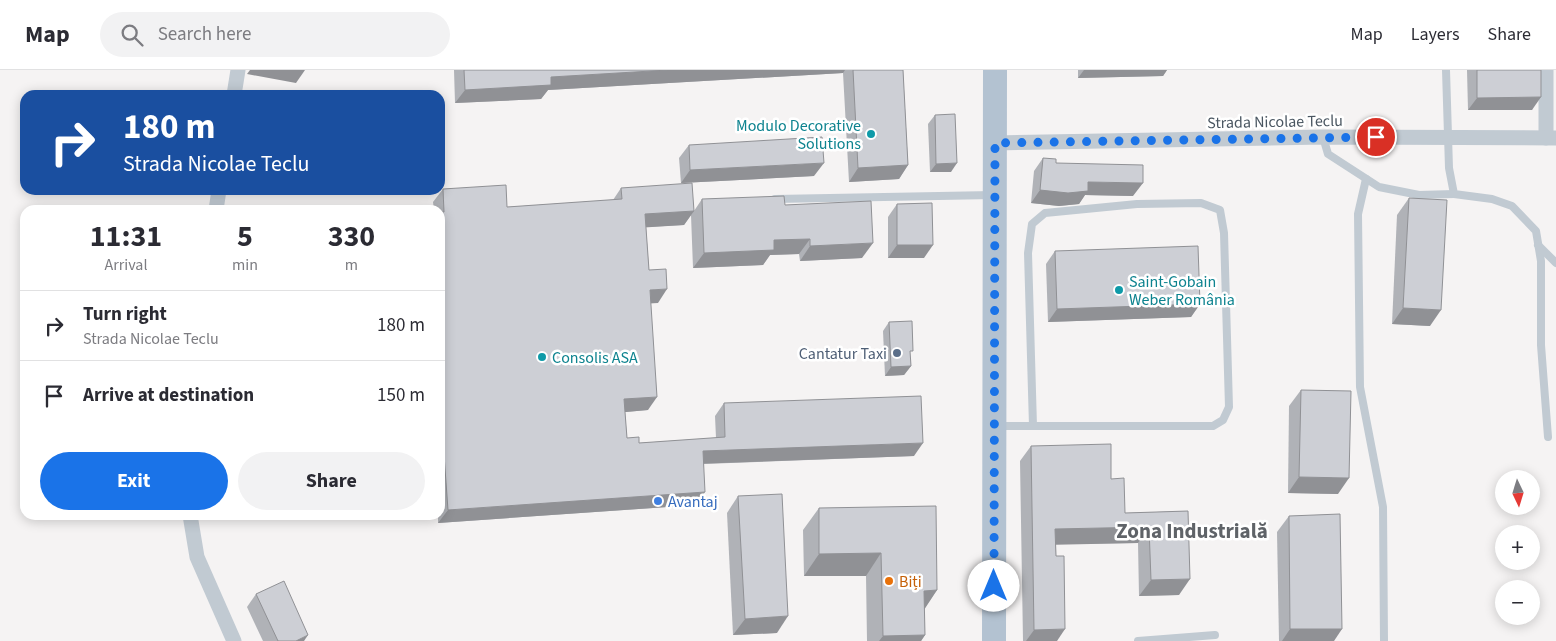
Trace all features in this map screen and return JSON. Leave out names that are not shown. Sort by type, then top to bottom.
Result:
[{"type":"main road","points":[[994,641],[995,70]]},
{"type":"street","points":[[235,90],[238,70]]},
{"type":"street","points":[[1546,70],[1551,138]]},
{"type":"street","name":"Strada Nicolae Teclu","points":[[995,143],[1323,137],[1551,138]]},
{"type":"street","points":[[191,520],[197,557],[234,641]]},
{"type":"lane","points":[[1446,70],[1449,168],[1454,194]]},
{"type":"lane","points":[[1323,137],[1328,154],[1379,187],[1419,195],[1454,194],[1492,199],[1512,206],[1524,215],[1536,231],[1541,261],[1542,344],[1548,437]]},
{"type":"lane","points":[[1366,179],[1358,214],[1360,387],[1383,507],[1384,641]]},
{"type":"lane","points":[[770,200],[995,194]]},
{"type":"lane","points":[[995,426],[1033,426],[1213,426],[1223,420],[1229,407],[1224,233],[1220,210],[1201,202],[1137,204],[1045,213],[1032,224],[1028,253],[1033,426]]},
{"type":"lane","points":[[1538,245],[1556,263]]},
{"type":"lane","points":[[1138,641],[1179,640],[1215,635]]},
{"type":"building","points":[[464,70],[668,70],[551,77],[551,85],[465,90]]},
{"type":"building","points":[[853,70],[903,70],[908,165],[858,168]]},
{"type":"building","points":[[1477,70],[1541,70],[1541,97],[1477,98]]},
{"type":"building","points":[[955,114],[957,163],[936,164],[935,115]]},
{"type":"building","points":[[822,137],[824,163],[690,170],[689,145]]},
{"type":"building","points":[[1043,158],[1056,159],[1056,163],[1143,165],[1143,183],[1088,182],[1088,191],[1068,193],[1040,190]]},
{"type":"building","name":"Consolis ASA","points":[[692,183],[694,211],[645,214],[649,270],[666,269],[667,289],[650,290],[657,397],[624,399],[627,438],[639,437],[639,443],[725,437],[724,403],[921,396],[923,443],[703,451],[705,492],[448,510],[445,468],[445,205],[443,195],[445,195],[445,189],[506,185],[507,207],[622,199],[621,188]]},
{"type":"building","points":[[784,196],[785,205],[871,201],[873,243],[810,246],[810,239],[774,240],[774,250],[704,253],[702,199]]},
{"type":"building","points":[[1409,198],[1447,200],[1441,310],[1403,308]]},
{"type":"building","points":[[932,203],[933,245],[897,245],[897,204]]},
{"type":"building","name":"Saint-Gobain Weber România","points":[[1198,246],[1200,304],[1057,309],[1055,251]]},
{"type":"building","points":[[912,321],[913,351],[910,351],[911,366],[891,367],[889,322]]},
{"type":"building","points":[[1301,390],[1351,391],[1349,478],[1299,477]]},
{"type":"building","points":[[1111,444],[1111,479],[1124,478],[1125,513],[1188,511],[1190,579],[1151,580],[1149,527],[1055,529],[1056,556],[1064,556],[1065,629],[1034,630],[1031,446]]},
{"type":"building","points":[[782,494],[788,616],[745,619],[738,496]]},
{"type":"building","points":[[936,506],[937,590],[924,591],[925,635],[883,636],[881,553],[819,554],[819,508]]},
{"type":"building","points":[[1340,514],[1342,629],[1290,629],[1289,516]]},
{"type":"building","points":[[284,581],[308,635],[296,641],[278,641],[256,594]]},
{"type":"place","name":"Modulo Decorative Solutions","points":[[871,134]]},
{"type":"place","name":"Saint-Gobain Weber România","points":[[1119,290]]},
{"type":"place","name":"Cantatur Taxi","points":[[897,353]]},
{"type":"place","name":"Consolis ASA","points":[[542,357]]},
{"type":"place","name":"Avantaj","points":[[658,501]]},
{"type":"place","name":"Biți","points":[[889,581]]},
{"type":"district","name":"Zona Industrială","points":[[1192,531]]},
{"type":"route","points":[[994,586],[995,143],[1376,137]]}]
